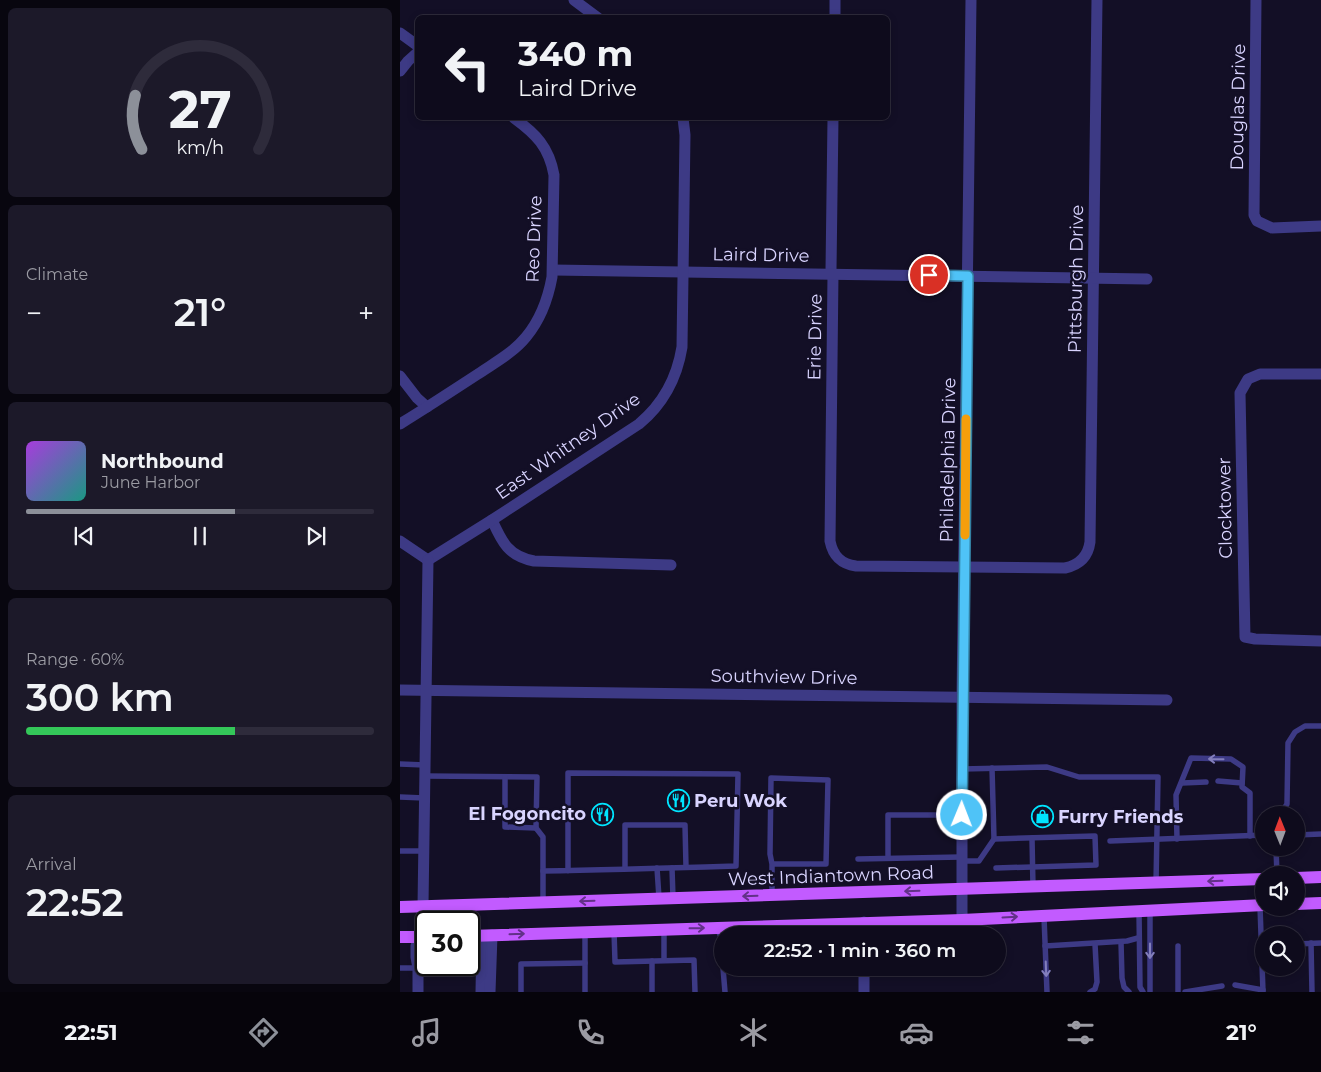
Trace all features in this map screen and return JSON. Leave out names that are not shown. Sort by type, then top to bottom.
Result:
[{"type":"main road","points":[[1305,878],[1321,877]]},
{"type":"main road","name":"West Indiantown Road","points":[[400,906],[1255,879]]},
{"type":"main road","points":[[1305,904],[1321,904]]},
{"type":"main road","points":[[888,926],[962,920],[1255,906]]},
{"type":"main road","points":[[481,936],[714,928]]},
{"type":"main road","points":[[400,937],[415,937]]},
{"type":"street","points":[[574,0],[594,15]]},
{"type":"street","points":[[834,15],[835,0]]},
{"type":"street","name":"Philadelphia Drive","points":[[962,920],[962,697],[971,0]]},
{"type":"street","name":"Pittsburgh Drive","points":[[964,567],[1073,567],[1080,563],[1089,549],[1097,0]]},
{"type":"street","name":"Douglas Drive","points":[[1256,0],[1254,215],[1257,221],[1272,228],[1321,226]]},
{"type":"street","points":[[400,33],[415,44]]},
{"type":"street","points":[[400,71],[415,55]]},
{"type":"street","name":"Reo Drive","points":[[400,424],[508,354],[536,324],[544,309],[553,270],[553,167],[547,152],[538,138],[517,120]]},
{"type":"street","name":"East Whitney Drive","points":[[428,560],[639,424],[662,400],[677,371],[681,355],[685,135],[683,120]]},
{"type":"street","name":"Erie Drive","points":[[833,120],[831,549],[835,556],[848,565],[964,567]]},
{"type":"street","name":"Laird Drive","points":[[553,270],[1147,279]]},
{"type":"street","name":"Clocktower","points":[[1321,374],[1260,374],[1248,379],[1240,393],[1245,637],[1321,641]]},
{"type":"street","points":[[400,376],[406,386],[428,406]]},
{"type":"street","points":[[492,520],[507,547],[526,560],[671,565]]},
{"type":"street","points":[[400,541],[428,560],[422,911]]},
{"type":"street","name":"Southview Drive","points":[[400,690],[1167,700]]},
{"type":"street","points":[[481,936],[481,992]]},
{"type":"street","points":[[481,936],[490,992]]},
{"type":"street","points":[[418,976],[418,992]]},
{"type":"street","points":[[864,976],[864,992]]},
{"type":"lane","points":[[1285,806],[1288,743],[1295,732],[1305,726],[1321,726]]},
{"type":"lane","points":[[1177,838],[1176,795],[1191,758],[1231,759],[1242,767],[1242,787],[1250,793],[1250,836]]},
{"type":"lane","points":[[400,764],[425,770],[505,777],[536,777],[536,828],[543,837],[543,902]]},
{"type":"lane","points":[[962,769],[1048,767],[1079,777],[1158,777],[1156,883]]},
{"type":"lane","points":[[858,859],[961,859],[979,862],[994,839],[992,768]]},
{"type":"lane","points":[[543,871],[736,866],[738,774],[568,773],[568,870]]},
{"type":"lane","points":[[505,777],[505,828],[536,828]]},
{"type":"lane","points":[[772,864],[826,864],[828,780],[770,778],[772,895]]},
{"type":"lane","points":[[1218,781],[1242,782]]},
{"type":"lane","points":[[1182,783],[1206,782]]},
{"type":"lane","points":[[400,797],[424,798]]},
{"type":"lane","points":[[888,858],[888,815],[962,815]]},
{"type":"lane","points":[[625,868],[625,825],[685,825],[686,867]]},
{"type":"lane","points":[[1305,834],[1321,834]]},
{"type":"lane","points":[[994,839],[1095,836],[1096,865],[996,868]]},
{"type":"lane","points":[[1110,841],[1255,836]]},
{"type":"lane","points":[[1032,838],[1033,887]]},
{"type":"lane","points":[[400,851],[424,851]]},
{"type":"lane","points":[[658,868],[659,899]]},
{"type":"lane","points":[[672,868],[673,898]]},
{"type":"lane","points":[[1143,992],[1140,987],[1138,938],[1144,911]]},
{"type":"lane","points":[[1144,911],[1150,992]]},
{"type":"lane","points":[[1044,916],[1047,992]]},
{"type":"lane","points":[[664,929],[664,960]]},
{"type":"lane","points":[[614,931],[615,962],[694,960],[695,992]]},
{"type":"lane","points":[[585,932],[585,992]]},
{"type":"lane","points":[[1045,946],[1121,942],[1138,938]]},
{"type":"lane","points":[[1121,942],[1122,978],[1124,987],[1129,992]]},
{"type":"lane","points":[[1305,943],[1321,943]]},
{"type":"lane","points":[[1311,943],[1312,992]]},
{"type":"lane","points":[[1090,992],[1095,989],[1097,982],[1095,944]]},
{"type":"lane","points":[[1178,946],[1178,992]]},
{"type":"lane","points":[[652,961],[652,992]]},
{"type":"lane","points":[[521,992],[521,964],[585,963]]},
{"type":"lane","points":[[400,968],[415,968]]},
{"type":"lane","points":[[724,976],[725,992]]},
{"type":"lane","points":[[1235,985],[1263,991],[1263,976]]},
{"type":"lane","points":[[1185,992],[1222,986]]},
{"type":"slow traffic","points":[[965,535],[966,419]]},
{"type":"place","name":"Peru Wok","points":[[678,801]]},
{"type":"place","name":"El Fogoncito","points":[[602,814]]},
{"type":"place","name":"Furry Friends","points":[[1042,817]]},
{"type":"route","points":[[929,275],[968,276],[962,815]]}]
